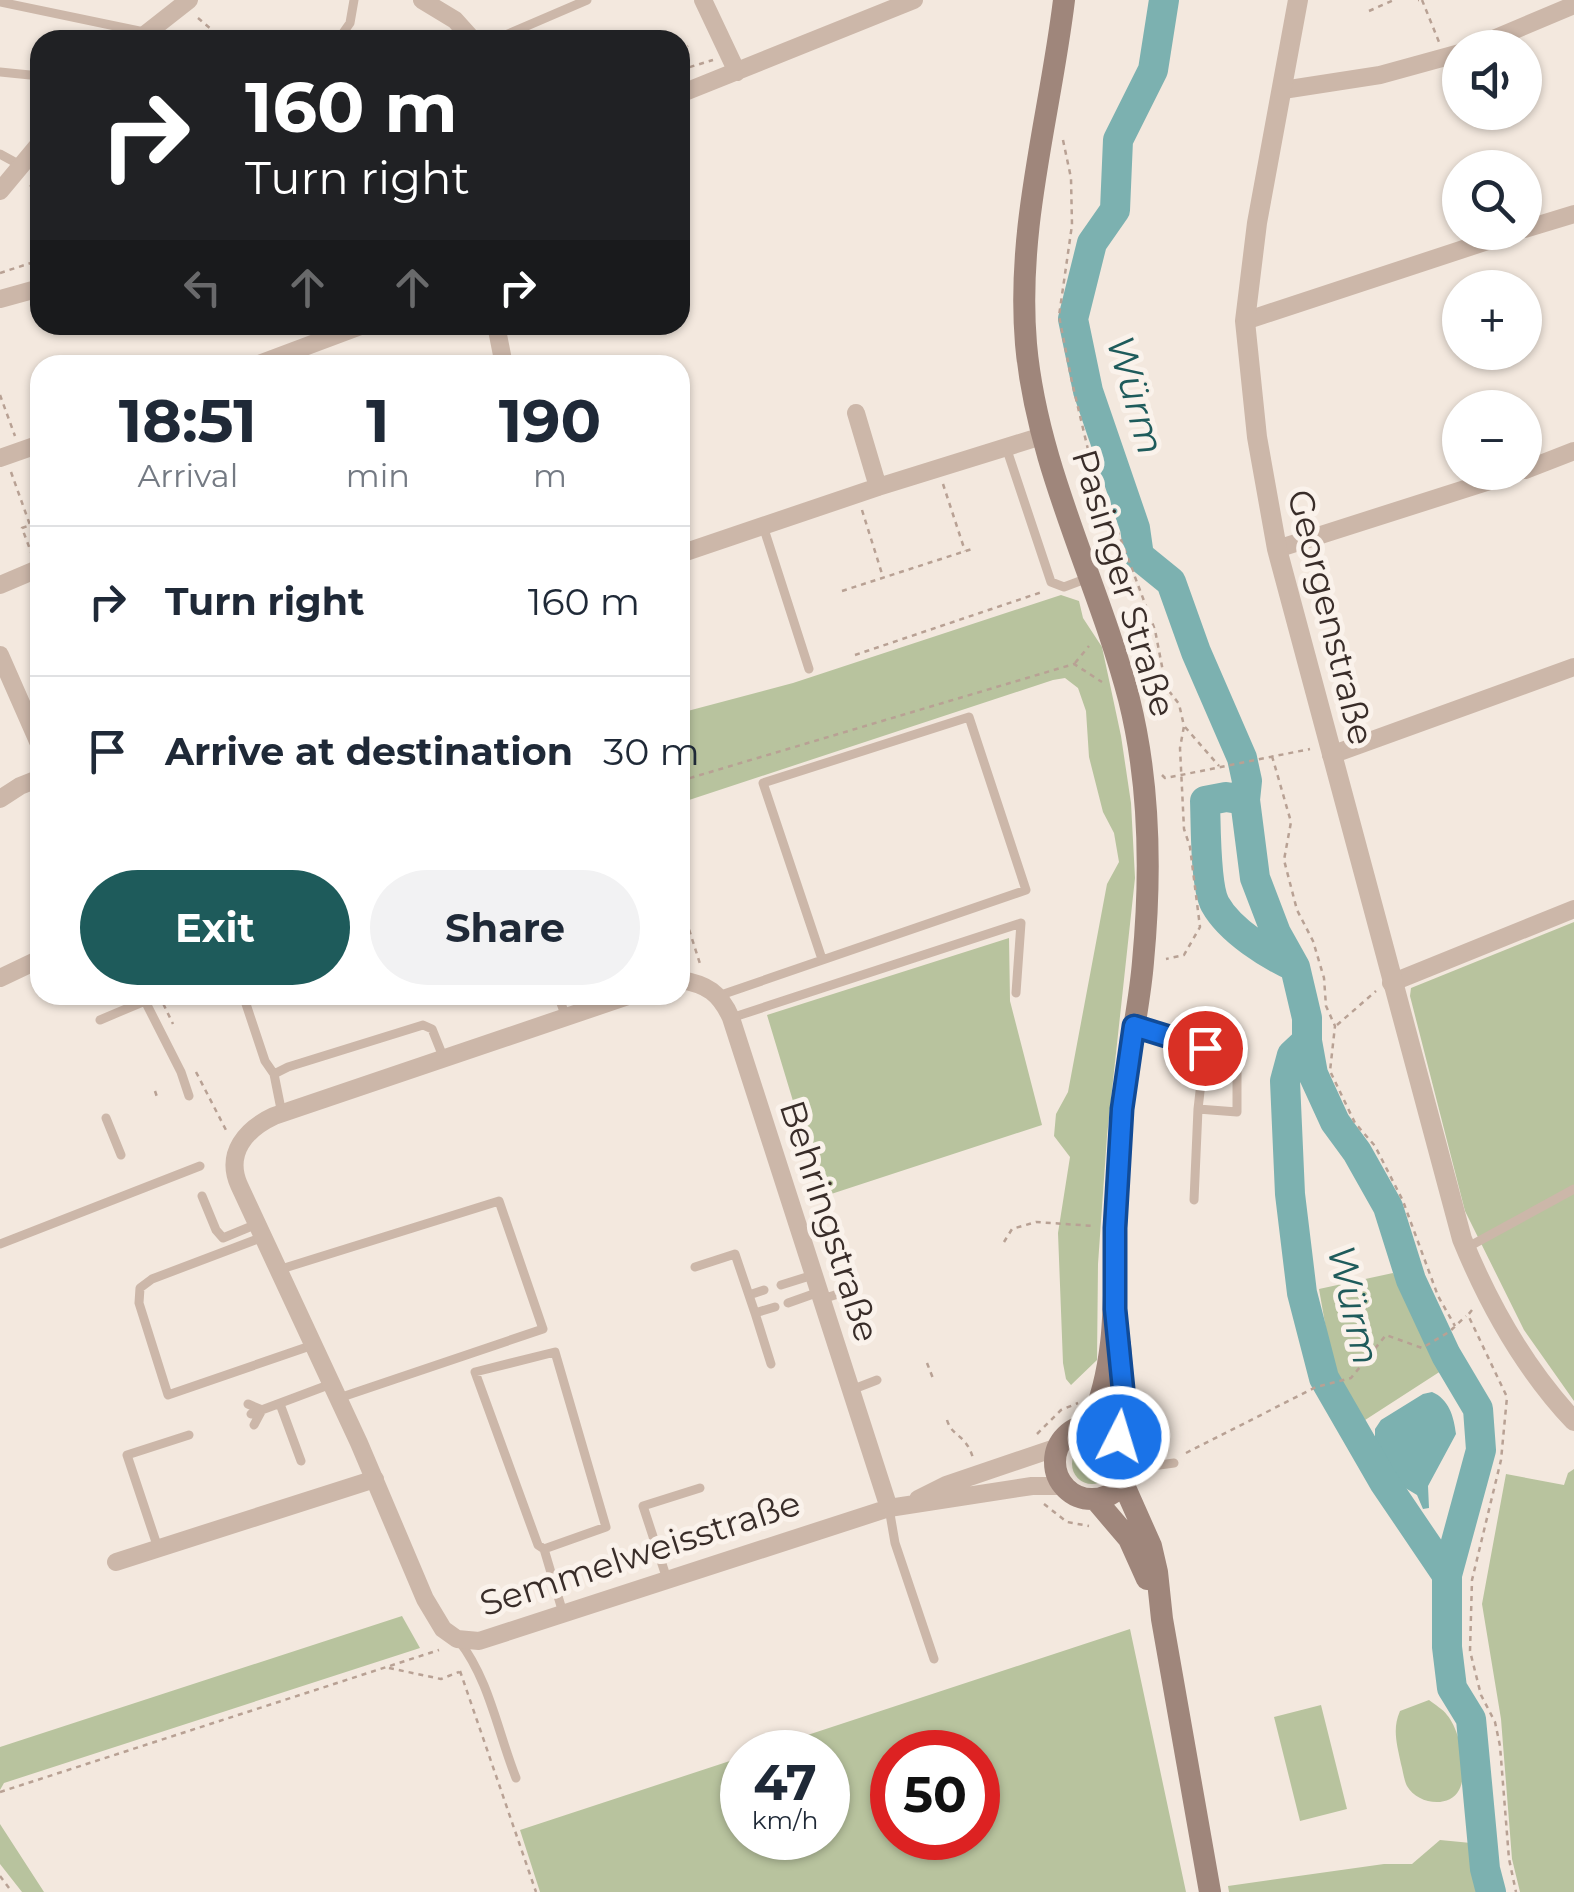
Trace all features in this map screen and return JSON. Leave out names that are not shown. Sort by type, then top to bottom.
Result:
[{"type":"main road","name":"Pasinger Straße","points":[[1064,0],[1030,192],[1026,343],[1042,436],[1128,699],[1143,784],[1147,894],[1143,965],[1122,1109],[1115,1228],[1115,1309],[1123,1389],[1119,1437]]},
{"type":"main road","name":"Pasinger Straße","points":[[1090,1426],[1104,1388],[1115,1309]]},
{"type":"main road","points":[[1126,1473],[1106,1497],[1095,1500],[1075,1496],[1063,1486],[1055,1465],[1058,1448],[1071,1432],[1090,1426],[1110,1430],[1124,1444],[1126,1473],[1151,1546],[1210,1892]]},
{"type":"main road","points":[[1095,1500],[1140,1558],[1162,1619]]},
{"type":"street","points":[[422,0],[455,20],[464,30]]},
{"type":"street","points":[[703,0],[737,72]]},
{"type":"street","points":[[690,90],[914,0]]},
{"type":"street","name":"Georgenstraße","points":[[1298,0],[1257,223],[1245,321],[1257,437],[1276,548],[1464,1244],[1484,1272],[1487,1297],[1506,1313],[1518,1350],[1574,1421]]},
{"type":"street","points":[[150,30],[186,2]]},
{"type":"street","points":[[1515,30],[1574,5]]},
{"type":"street","points":[[1284,90],[1380,75],[1442,58]]},
{"type":"street","points":[[0,191],[30,154]]},
{"type":"street","points":[[1542,224],[1574,214]]},
{"type":"street","points":[[1245,321],[1460,250]]},
{"type":"street","points":[[0,299],[30,291]]},
{"type":"street","points":[[283,355],[336,335]]},
{"type":"street","points":[[856,413],[878,487]]},
{"type":"street","points":[[690,551],[1042,436]]},
{"type":"street","points":[[1542,463],[1574,451]]},
{"type":"street","points":[[1276,548],[1461,490]]},
{"type":"street","points":[[0,585],[30,572]]},
{"type":"street","points":[[0,655],[30,723]]},
{"type":"street","points":[[1330,755],[1574,667]]},
{"type":"street","points":[[0,800],[30,782]]},
{"type":"street","points":[[1391,983],[1574,908]]},
{"type":"street","points":[[0,978],[30,963]]},
{"type":"street","points":[[690,981],[702,983]]},
{"type":"street","name":"Behringstraße","points":[[702,983],[718,996],[730,1018],[850,1390],[896,1507]]},
{"type":"street","points":[[236,1151],[256,1124],[601,1005]]},
{"type":"street","name":"Semmelweisstraße","points":[[236,1151],[235,1177],[375,1479],[424,1599],[444,1629],[457,1639],[479,1640],[896,1507],[946,1485],[1058,1448]]},
{"type":"street","points":[[116,1562],[312,1492],[375,1479]]},
{"type":"street","name":"Semmelweisstraße","points":[[896,1507],[1032,1486],[1063,1486]]},
{"type":"lane","points":[[345,30],[354,0]]},
{"type":"lane","points":[[517,30],[587,0]]},
{"type":"lane","points":[[0,2],[117,30]]},
{"type":"lane","points":[[0,72],[30,75]]},
{"type":"lane","points":[[0,154],[20,165]]},
{"type":"lane","points":[[1006,447],[1051,582],[1058,587],[1090,578]]},
{"type":"lane","points":[[763,526],[809,669]]},
{"type":"lane","points":[[718,996],[1026,890],[969,717],[764,783],[822,959]]},
{"type":"lane","points":[[730,1018],[1020,923],[1016,994]]},
{"type":"lane","points":[[100,1020],[136,1005]]},
{"type":"lane","points":[[147,1005],[182,1072],[189,1096]]},
{"type":"lane","points":[[246,1005],[265,1061],[274,1074],[282,1114]]},
{"type":"lane","points":[[562,1005],[566,1017]]},
{"type":"lane","points":[[274,1074],[423,1025],[432,1029],[444,1058]]},
{"type":"lane","points":[[1134,1026],[1237,1058],[1237,1112],[1198,1109]]},
{"type":"lane","points":[[1194,1200],[1205,1048]]},
{"type":"lane","points":[[106,1118],[120,1154]]},
{"type":"lane","points":[[0,1244],[200,1166]]},
{"type":"lane","points":[[1464,1244],[1573,1193]]},
{"type":"lane","points":[[202,1196],[223,1238],[260,1230]]},
{"type":"lane","points":[[262,1410],[251,1414],[543,1330],[499,1201],[278,1270]]},
{"type":"lane","points":[[260,1230],[152,1278],[140,1288],[138,1303],[168,1394],[314,1345]]},
{"type":"lane","points":[[694,1266],[734,1254],[771,1364]]},
{"type":"lane","points":[[782,1285],[848,1291]]},
{"type":"lane","points":[[788,1303],[818,1289]]},
{"type":"lane","points":[[749,1295],[764,1290]]},
{"type":"lane","points":[[756,1314],[774,1307]]},
{"type":"lane","points":[[544,1549],[606,1527],[555,1352],[475,1372],[538,1546],[544,1549],[562,1613]]},
{"type":"lane","points":[[850,1390],[877,1380]]},
{"type":"lane","points":[[280,1404],[301,1461]]},
{"type":"lane","points":[[158,1548],[128,1455],[187,1436]]},
{"type":"lane","points":[[1126,1473],[1174,1462]]},
{"type":"lane","points":[[668,1579],[643,1506],[700,1488]]},
{"type":"lane","points":[[896,1507],[895,1543],[934,1660]]},
{"type":"lane","points":[[457,1639],[480,1676],[516,1778]]},
{"type":"path","points":[[1369,10],[1394,0]]},
{"type":"path","points":[[1420,0],[1442,38]]},
{"type":"path","points":[[186,2],[214,30]]},
{"type":"path","points":[[690,67],[728,54]]},
{"type":"path","points":[[1042,123],[1059,126],[1071,178],[1072,225],[1059,316],[1072,382],[1090,458],[1155,630],[1166,687],[1178,704],[1184,726],[1184,829],[1200,927],[1184,955],[1143,965]]},
{"type":"path","points":[[0,273],[30,263]]},
{"type":"path","points":[[0,395],[9,455],[30,525],[22,528],[30,550]]},
{"type":"path","points":[[938,468],[965,551]]},
{"type":"path","points":[[856,494],[884,577]]},
{"type":"path","points":[[842,591],[974,548]]},
{"type":"path","points":[[855,655],[1058,587]]},
{"type":"path","points":[[690,778],[1074,664],[1128,699]]},
{"type":"path","points":[[1184,726],[1222,767]]},
{"type":"path","points":[[1181,775],[1313,748],[1330,755]]},
{"type":"path","points":[[1272,756],[1291,822],[1284,860],[1297,910],[1313,941],[1324,978],[1326,1006],[1336,1026],[1330,1071],[1355,1123],[1375,1146],[1403,1201],[1438,1296],[1455,1326]]},
{"type":"path","points":[[690,928],[700,956],[702,983]]},
{"type":"path","points":[[1336,1026],[1364,999],[1391,983]]},
{"type":"path","points":[[164,1005],[175,1028]]},
{"type":"path","points":[[190,1060],[236,1151]]},
{"type":"path","points":[[154,1090],[157,1096]]},
{"type":"path","points":[[1004,1242],[1012,1230],[1036,1222],[1115,1228]]},
{"type":"path","points":[[1189,1452],[1316,1387],[1351,1378],[1386,1335],[1422,1348],[1448,1332],[1487,1297]]},
{"type":"path","points":[[1468,1315],[1507,1397],[1501,1460],[1472,1580],[1470,1651],[1481,1695],[1496,1722],[1509,1859],[1516,1892]]},
{"type":"path","points":[[928,1363],[934,1381]]},
{"type":"path","points":[[1031,1442],[1061,1410],[1087,1400]]},
{"type":"path","points":[[947,1420],[950,1428],[967,1440],[974,1464]]},
{"type":"path","points":[[1035,1497],[1067,1522],[1096,1528]]},
{"type":"path","points":[[0,1792],[361,1673],[390,1668],[440,1650],[457,1639]]},
{"type":"path","points":[[390,1668],[440,1679],[460,1671],[536,1892]]},
{"type":"path","points":[[0,1876],[12,1892]]},
{"type":"green space","points":[[1061,595],[1079,601],[1083,618],[1102,647],[1131,803],[1135,878],[1107,1136],[1098,1264],[1097,1360],[1071,1385],[1063,1363],[1058,1233],[1070,1157],[1054,1136],[1056,1114],[1068,1092],[1107,884],[1119,862],[1114,833],[1103,812],[1089,757],[1086,711],[1078,688],[1065,678],[1053,680],[690,800],[690,710],[793,683]]},
{"type":"green space","points":[[1574,922],[1574,1401],[1524,1330],[1465,1211],[1410,996],[1411,988]]},
{"type":"green space","points":[[1009,938],[1010,1001],[1042,1125],[822,1197],[767,1015]]},
{"type":"green space","points":[[1393,1273],[1444,1369],[1362,1422],[1334,1375],[1319,1289]]},
{"type":"green space","points":[[1092,1444],[1106,1450],[1112,1464],[1106,1478],[1092,1484],[1078,1478],[1072,1464],[1078,1450]]},
{"type":"green space","points":[[1574,1469],[1574,1892],[1520,1892],[1512,1859],[1501,1719],[1482,1604],[1506,1474],[1564,1485]]},
{"type":"green space","points":[[402,1616],[420,1648],[4,1783],[0,1790],[0,1747]]},
{"type":"green space","points":[[1130,1629],[1186,1892],[540,1892],[520,1830],[720,1764],[720,1860],[850,1860],[850,1730],[823,1730]]},
{"type":"green space","points":[[1429,1700],[1452,1722],[1463,1762],[1459,1790],[1441,1802],[1418,1797],[1407,1786],[1396,1737],[1400,1711]]},
{"type":"green space","points":[[1321,1705],[1347,1809],[1300,1821],[1274,1717]]},
{"type":"green space","points":[[0,1824],[44,1892],[22,1892],[0,1864]]},
{"type":"green space","points":[[1440,1840],[1471,1843],[1472,1870],[1479,1892],[1229,1892],[1228,1886],[1384,1864],[1412,1864]]},
{"type":"water","points":[[1432,1392],[1450,1409],[1456,1434],[1428,1486],[1429,1508],[1423,1509],[1417,1495],[1402,1486],[1375,1439],[1375,1429],[1381,1420]]},
{"type":"waterway","name":"Würm","points":[[1164,0],[1153,70],[1118,140],[1115,210],[1092,243],[1073,319],[1088,391],[1135,528],[1139,556],[1171,582],[1196,652],[1242,758],[1255,878],[1276,933],[1295,967],[1307,1018],[1313,1074],[1335,1122],[1388,1207],[1411,1280],[1446,1355],[1478,1409],[1481,1450],[1447,1575],[1447,1647],[1452,1688],[1471,1719],[1485,1869],[1491,1892]]},
{"type":"waterway","name":"Würm","points":[[1245,800],[1226,797],[1205,801],[1212,895],[1222,914],[1240,933],[1295,967]]},
{"type":"waterway","name":"Würm","points":[[1307,1041],[1292,1055],[1285,1081],[1290,1194],[1302,1293],[1324,1378],[1384,1482],[1447,1575]]},
{"type":"route","points":[[1119,1437],[1123,1389],[1115,1309],[1115,1228],[1122,1109],[1134,1026],[1205,1048]]}]
